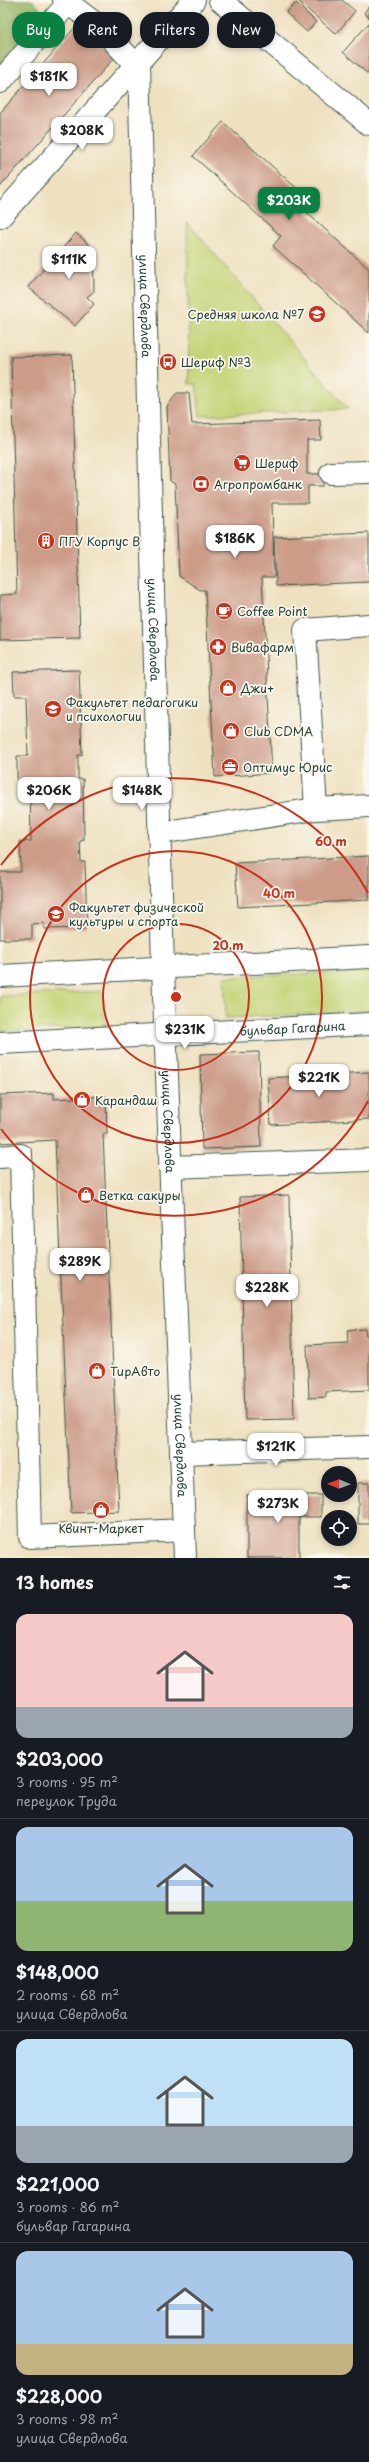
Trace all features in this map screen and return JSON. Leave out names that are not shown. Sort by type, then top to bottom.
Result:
[{"type":"street","points":[[0,217],[194,0]]},
{"type":"street","points":[[220,0],[369,124]]},
{"type":"street","points":[[0,82],[66,2],[100,27],[137,63]]},
{"type":"street","name":"улица Свердлова","points":[[137,63],[165,1034],[185,1558]]},
{"type":"street","points":[[331,473],[369,472]]},
{"type":"street","points":[[316,809],[305,630],[369,625]]},
{"type":"street","points":[[159,833],[316,809],[369,806]]},
{"type":"street","points":[[0,976],[369,957]]},
{"type":"street","name":"бульвар Гагарина","points":[[0,1043],[369,1024]]},
{"type":"street","points":[[0,1157],[21,1155],[30,1536],[184,1530]]},
{"type":"street","points":[[170,1167],[369,1160]]},
{"type":"street","points":[[181,1453],[369,1447]]},
{"type":"green space","points":[[0,0],[32,0],[43,12],[12,12],[12,48],[21,48],[0,72]]},
{"type":"green space","points":[[187,222],[348,409],[200,416],[196,384],[189,384]]},
{"type":"green space","points":[[369,971],[369,1011],[226,1018],[224,977]]},
{"type":"green space","points":[[103,991],[105,1027],[0,1031],[0,996]]},
{"type":"building","points":[[297,0],[342,0],[355,11],[336,34]]},
{"type":"building","points":[[296,3],[316,22],[307,32],[286,13]]},
{"type":"building","points":[[369,6],[369,18],[364,13]]},
{"type":"building","points":[[369,23],[369,75],[343,52]]},
{"type":"building","points":[[73,30],[73,48],[105,48],[115,57],[0,187],[0,113],[57,48],[65,48],[65,39]]},
{"type":"building","points":[[223,122],[314,204],[306,212],[369,269],[369,333],[273,246],[281,236],[193,156]]},
{"type":"building","points":[[76,233],[93,248],[94,291],[87,297],[94,304],[75,326],[28,287]]},
{"type":"building","name":"ПГУ Корпус В","points":[[72,355],[80,638],[0,640],[0,595],[17,594],[11,357]]},
{"type":"building","points":[[177,393],[189,393],[192,424],[320,420],[321,440],[307,440],[307,474],[323,474],[323,486],[308,486],[308,503],[272,503],[274,577],[262,577],[272,773],[215,777],[205,590],[200,590],[179,576],[175,484],[170,481],[167,407]]},
{"type":"building","points":[[369,533],[369,582],[276,586],[274,537]]},
{"type":"building","points":[[79,670],[82,755],[78,755],[78,779],[83,779],[84,840],[80,841],[81,862],[85,862],[87,928],[44,929],[44,923],[32,924],[32,939],[0,939],[0,872],[21,872],[20,842],[31,841],[30,781],[17,781],[17,756],[28,756],[26,696],[14,696],[13,672]]},
{"type":"building","points":[[369,856],[369,900],[238,907],[235,863]]},
{"type":"building","points":[[259,1052],[261,1147],[202,1149],[200,1054]]},
{"type":"building","points":[[369,1072],[369,1119],[271,1125],[268,1078]]},
{"type":"building","points":[[54,1093],[54,1099],[106,1096],[107,1134],[103,1134],[119,1511],[71,1513],[55,1140],[0,1143],[0,1095]]},
{"type":"building","points":[[289,1195],[294,1419],[245,1420],[240,1197]]},
{"type":"building","points":[[365,1329],[366,1335],[369,1335],[369,1390],[326,1392],[326,1397],[309,1398],[307,1345],[348,1343],[347,1330]]},
{"type":"building","points":[[358,1483],[369,1483],[369,1524],[358,1524]]},
{"type":"building","points":[[247,1495],[321,1495],[321,1517],[299,1517],[299,1558],[247,1558]]},
{"type":"place","name":"Средняя школа №7","points":[[317,314]]},
{"type":"place","name":"Шериф №3","points":[[168,362]]},
{"type":"place","name":"Шериф","points":[[242,463]]},
{"type":"place","name":"Агропромбанк","points":[[201,484]]},
{"type":"place","name":"ПГУ Корпус В","points":[[46,541]]},
{"type":"place","name":"Coffee Point","points":[[224,611]]},
{"type":"place","name":"Вивафарм","points":[[218,647]]},
{"type":"place","name":"Джи+","points":[[228,688]]},
{"type":"place","name":"Факультет педагогики и психологии","points":[[53,709]]},
{"type":"place","name":"Club CDMA","points":[[231,731]]},
{"type":"place","name":"Оптимус Юрис","points":[[230,767]]},
{"type":"place","name":"Факультет физической культуры и спорта","points":[[56,914]]},
{"type":"place","name":"Карандаш","points":[[82,1100]]},
{"type":"place","name":"Ветка сакуры","points":[[86,1195]]},
{"type":"place","name":"ТирАвто","points":[[97,1371]]},
{"type":"place","name":"Квинт-Маркет","points":[[101,1510]]}]
